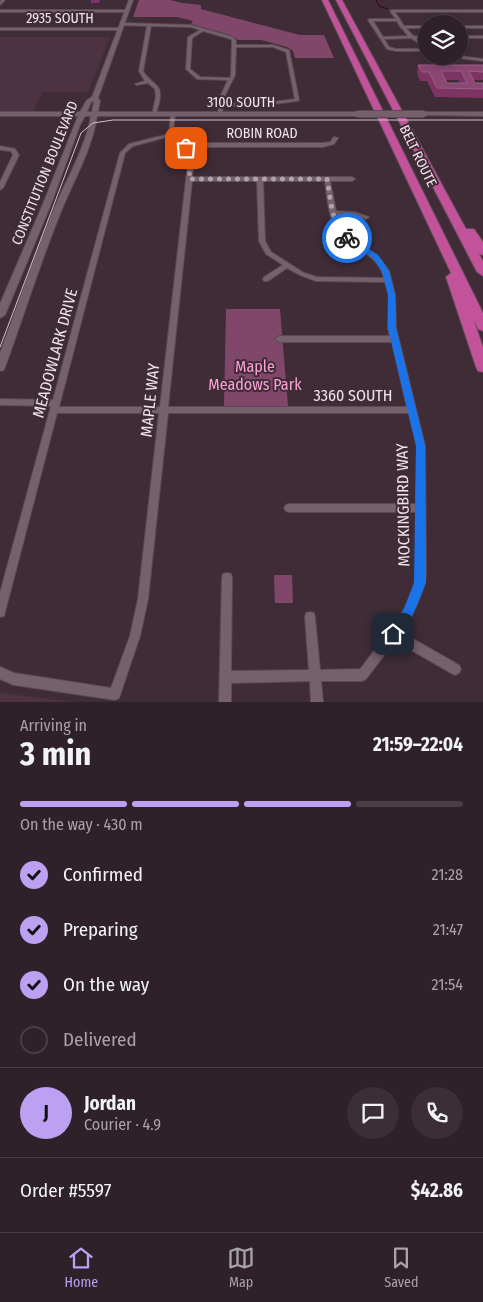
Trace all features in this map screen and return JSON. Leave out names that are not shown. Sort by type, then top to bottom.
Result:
[{"type":"highway","name":"BELT ROUTE","points":[[325,0],[483,326]]},
{"type":"highway","name":"BELT ROUTE","points":[[339,0],[483,272]]},
{"type":"highway","points":[[440,193],[483,250]]},
{"type":"highway","points":[[442,240],[460,303],[483,367]]},
{"type":"main road","name":"CONSTITUTION BOULEVARD","points":[[0,316],[47,204],[76,125],[89,101],[94,98],[131,0]]},
{"type":"main road","name":"CONSTITUTION BOULEVARD","points":[[0,367],[58,209],[77,169],[92,128],[97,101],[94,98]]},
{"type":"main road","name":"3100 SOUTH","points":[[0,114],[483,114]]},
{"type":"street","points":[[0,4],[3,0]]},
{"type":"street","points":[[0,11],[127,11]]},
{"type":"street","points":[[418,43],[396,20],[392,11],[483,11]]},
{"type":"street","points":[[396,20],[370,20],[390,49],[418,49]]},
{"type":"street","points":[[149,24],[140,69],[142,75],[156,87],[158,94],[154,114]]},
{"type":"street","name":"2935 SOUTH","points":[[0,29],[149,24],[188,25],[204,29]]},
{"type":"street","points":[[402,27],[418,27]]},
{"type":"street","points":[[468,27],[483,27]]},
{"type":"street","points":[[220,114],[222,95],[232,79],[233,40],[230,37],[204,29],[190,37],[188,69],[195,76],[232,79]]},
{"type":"street","points":[[381,38],[418,37]]},
{"type":"street","points":[[468,37],[483,37]]},
{"type":"street","points":[[221,105],[296,102],[288,51],[273,46],[234,46]]},
{"type":"street","points":[[468,58],[483,60]]},
{"type":"street","points":[[137,84],[149,81]]},
{"type":"street","points":[[173,114],[171,135],[186,148]]},
{"type":"street","name":"MEADOWLARK DRIVE","points":[[0,612],[124,151],[131,145],[171,135]]},
{"type":"street","name":"ROBIN ROAD","points":[[186,148],[207,145],[323,145],[332,143],[336,138]]},
{"type":"street","points":[[0,148],[15,152],[15,158],[0,188]]},
{"type":"street","name":"MAPLE WAY","points":[[0,672],[14,679],[115,694],[141,611],[189,179],[191,156],[186,148]]},
{"type":"street","points":[[189,179],[352,179]]},
{"type":"street","points":[[260,179],[263,245],[268,253],[306,276],[322,280],[388,280]]},
{"type":"street","name":"MOCKINGBIRD WAY","points":[[226,677],[352,676],[364,673],[407,614],[420,583],[421,446],[391,323],[392,295],[380,261],[344,235],[337,226],[327,179]]},
{"type":"street","points":[[333,214],[354,214],[366,218]]},
{"type":"street","points":[[266,279],[287,265]]},
{"type":"street","points":[[279,339],[395,339]]},
{"type":"street","name":"3360 SOUTH","points":[[0,402],[164,410],[412,410]]},
{"type":"street","points":[[289,508],[421,508]]},
{"type":"street","points":[[225,702],[227,578]]},
{"type":"street","points":[[310,617],[317,702]]},
{"type":"street","points":[[393,634],[455,669]]},
{"type":"shaded area","points":[[0,37],[110,37],[88,92],[43,92],[33,111],[0,111]]},
{"type":"shaded area","points":[[0,693],[74,702],[0,702]]},
{"type":"green space","points":[[139,0],[170,0],[201,5],[201,9],[300,35],[324,35],[334,58],[295,58],[293,51],[287,47],[261,40],[238,40],[230,35],[191,24],[193,21],[177,17],[133,17]]},
{"type":"green space","name":"Maple Meadows Park","points":[[226,309],[280,309],[288,406],[224,406]]},
{"type":"green space","points":[[274,575],[292,575],[293,603],[275,603]]},
{"type":"building","points":[[418,65],[483,65],[483,72],[469,71],[475,83],[483,83],[483,89],[437,88],[429,72],[422,72]],"holes":[[[441,71],[461,71],[467,83],[447,83]]]},
{"type":"waterway","points":[[376,0],[379,6],[388,9]]},
{"type":"tram line","points":[[0,347],[81,133],[93,123],[113,120],[483,120]]},
{"type":"way so far","points":[[186,148],[191,156],[189,179],[327,179],[337,226],[347,238]]},
{"type":"route","points":[[347,238],[376,257],[386,271],[392,295],[391,323],[421,446],[420,583],[416,598],[393,634]]}]
